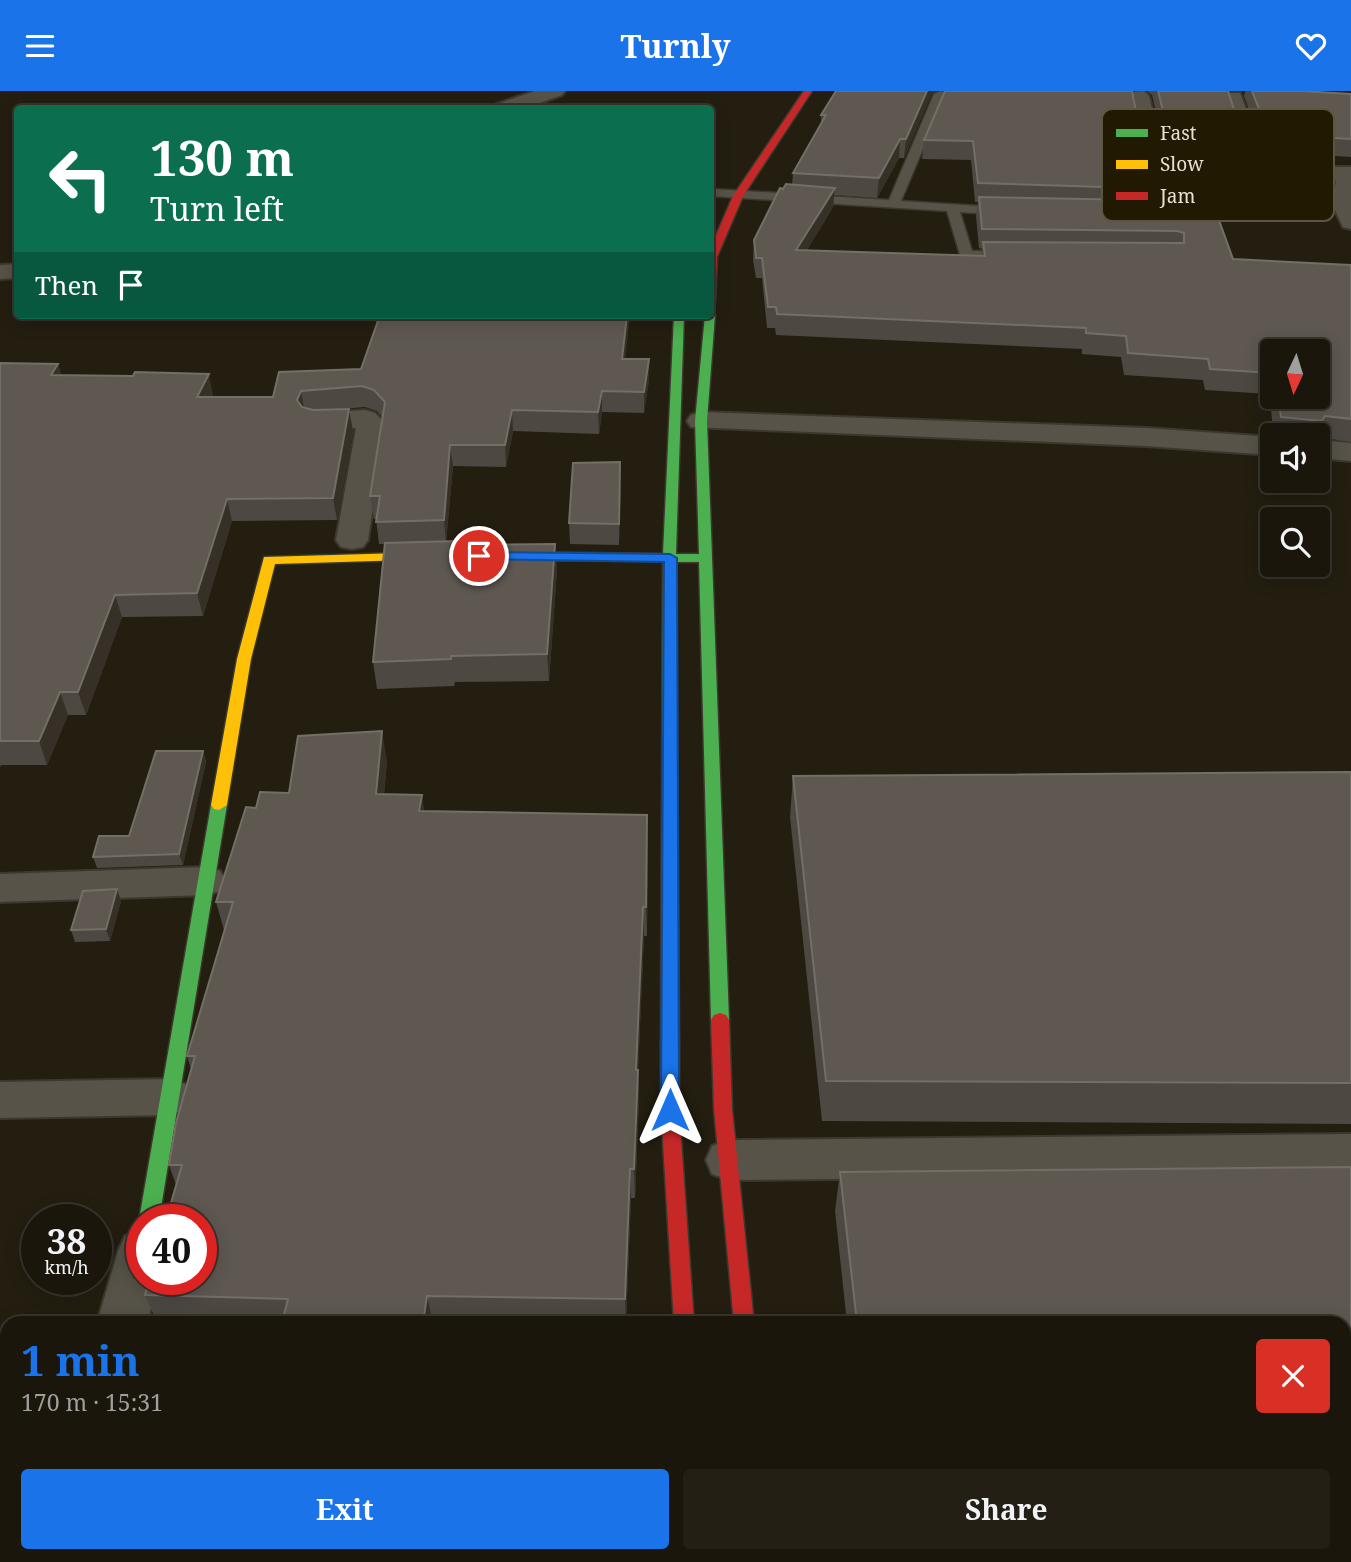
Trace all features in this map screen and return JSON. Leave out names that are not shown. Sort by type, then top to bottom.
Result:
[{"type":"street","points":[[513,105],[555,91]]},
{"type":"street","points":[[714,252],[738,195],[808,91]]},
{"type":"street","points":[[1139,96],[1141,109]]},
{"type":"street","points":[[1233,97],[1237,109]]},
{"type":"street","points":[[1350,174],[1344,204],[1351,222]]},
{"type":"street","points":[[714,189],[722,177]]},
{"type":"street","points":[[679,319],[672,424],[670,558],[670,1110],[684,1316]]},
{"type":"street","points":[[710,319],[701,421],[723,1108],[743,1316]]},
{"type":"street","points":[[317,420],[365,419],[371,423],[350,550]]},
{"type":"street","points":[[701,421],[1146,437],[1260,445]]},
{"type":"street","points":[[1330,450],[1351,451]]},
{"type":"street","points":[[152,1204],[244,659],[270,560],[350,550],[452,555]]},
{"type":"street","points":[[493,556],[705,558]]},
{"type":"street","points":[[0,888],[205,881]]},
{"type":"street","points":[[0,1100],[169,1097]]},
{"type":"street","points":[[729,1160],[1351,1154]]},
{"type":"street","points":[[124,1316],[130,1295]]},
{"type":"lane","points":[[893,206],[940,94]]},
{"type":"lane","points":[[714,194],[1021,211]]},
{"type":"lane","points":[[953,209],[966,255],[1021,255]]},
{"type":"building","points":[[836,91],[927,91],[906,139],[900,139],[879,178],[793,173],[826,115],[821,115]]},
{"type":"building","points":[[945,91],[1132,91],[1135,109],[1102,109],[1102,187],[978,183],[973,141],[924,140]]},
{"type":"building","points":[[1158,91],[1228,91],[1234,109],[1162,109]]},
{"type":"building","points":[[1252,91],[1351,94],[1351,139],[1334,138],[1334,109],[1259,109]]},
{"type":"building","points":[[786,184],[835,188],[796,250],[985,256],[983,242],[1184,243],[1184,233],[1177,231],[982,229],[979,197],[1102,199],[1102,221],[1219,221],[1233,259],[1351,265],[1351,419],[1325,416],[1322,421],[1281,417],[1280,409],[1330,409],[1330,339],[1260,339],[1260,372],[1210,369],[1208,359],[1128,353],[1126,336],[1086,333],[1086,328],[777,314],[776,307],[768,307],[762,258],[756,258],[754,240],[780,188],[783,189]]},
{"type":"building","points":[[379,319],[627,319],[622,359],[649,359],[644,392],[602,391],[598,412],[512,410],[505,445],[450,445],[444,520],[376,522],[380,496],[370,496],[385,402],[374,390],[362,386],[301,391],[297,400],[302,407],[313,410],[349,409],[333,498],[227,499],[197,593],[115,595],[78,692],[60,692],[39,741],[0,741],[0,363],[58,364],[51,375],[133,376],[135,372],[209,374],[197,397],[273,397],[279,372],[361,369]]},
{"type":"building","points":[[620,462],[619,524],[569,523],[573,463]]},
{"type":"building","points":[[456,541],[456,545],[555,544],[547,654],[451,656],[451,659],[373,662],[385,543]]},
{"type":"building","points":[[382,731],[376,794],[422,795],[419,811],[647,815],[646,907],[643,907],[634,1169],[630,1169],[625,1299],[427,1296],[424,1316],[284,1316],[288,1299],[145,1295],[217,1295],[217,1204],[171,1204],[182,1165],[169,1165],[176,1123],[195,1056],[187,1056],[233,902],[216,902],[246,807],[256,808],[260,792],[289,793],[298,736]]},
{"type":"building","points":[[156,751],[203,751],[179,854],[93,857],[99,836],[129,836]]},
{"type":"building","points":[[1351,772],[1351,1083],[826,1081],[793,776]]},
{"type":"building","points":[[117,889],[106,929],[71,930],[83,891]]},
{"type":"building","points":[[1351,1167],[1351,1316],[856,1316],[840,1172]]},
{"type":"traffic: fast","points":[[670,1041],[669,587],[679,319]]},
{"type":"traffic: fast","points":[[710,319],[701,421],[720,1020]]},
{"type":"traffic: fast","points":[[504,556],[705,558]]},
{"type":"traffic: fast","points":[[152,1204],[219,805]]},
{"type":"traffic: slow","points":[[219,805],[244,659],[269,560],[436,556]]},
{"type":"traffic: jam","points":[[714,252],[738,196],[808,91]]},
{"type":"traffic: jam","points":[[720,1020],[723,1109],[743,1316]]},
{"type":"traffic: jam","points":[[670,1041],[670,1110],[684,1316]]},
{"type":"route","points":[[479,556],[670,558],[670,1110]]}]
